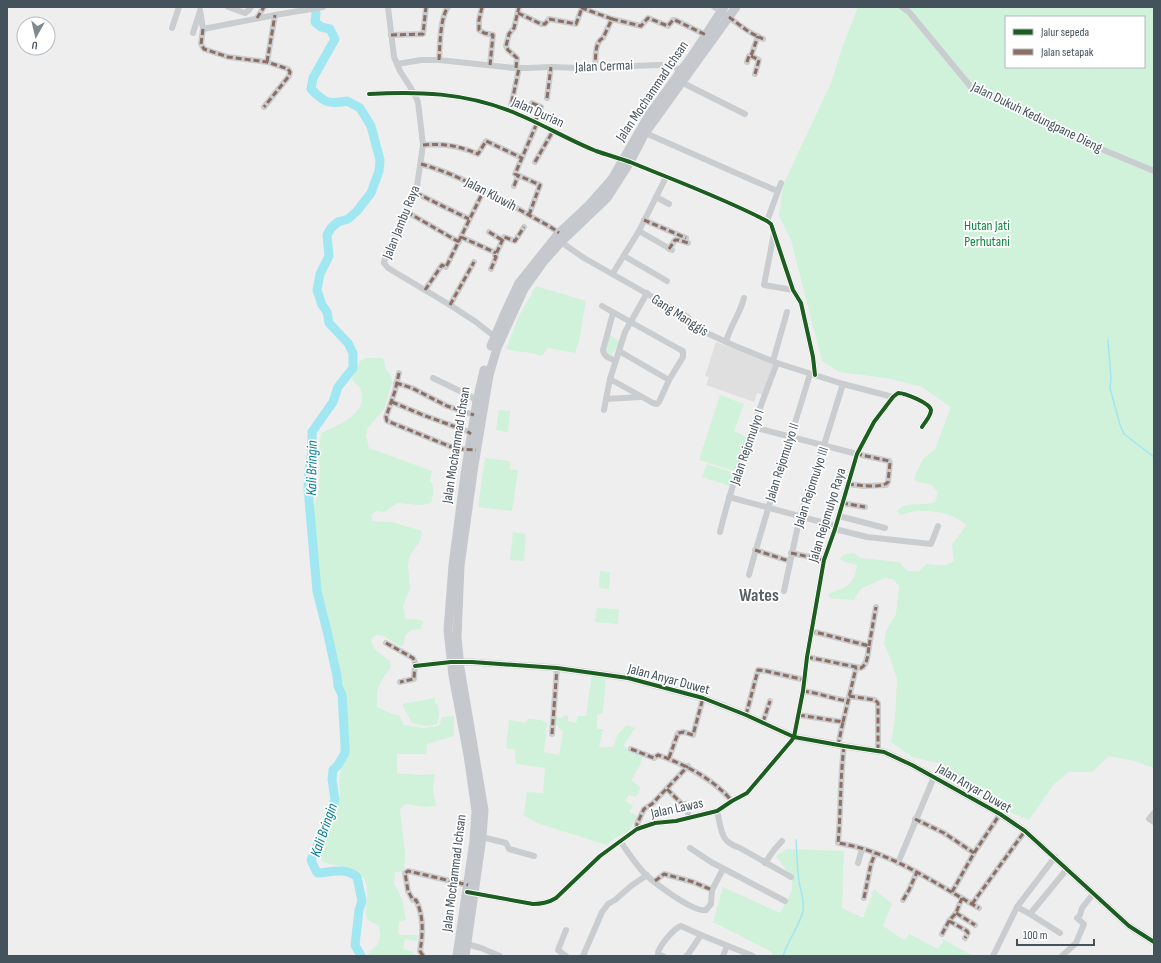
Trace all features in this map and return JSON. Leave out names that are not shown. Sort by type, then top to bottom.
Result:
[{"type":"main road","name":"Jalan Mochammad Ichsan","points":[[457,956],[482,837],[484,810],[448,630],[453,565],[473,450],[489,375],[519,283],[627,161],[643,132],[685,71],[736,7]]},
{"type":"main road","name":"Jalan Mochammad Ichsan","points":[[685,71],[720,8]]},
{"type":"main road","name":"Jalan Mochammad Ichsan","points":[[473,450],[472,434],[474,415],[484,368],[495,337],[507,316]]},
{"type":"main road","name":"Jalan Mochammad Ichsan","points":[[455,662],[475,800],[476,824],[465,956]]},
{"type":"street","points":[[172,28],[178,7]]},
{"type":"street","points":[[228,7],[245,13],[251,7]]},
{"type":"street","points":[[257,18],[264,7]]},
{"type":"street","points":[[203,29],[320,7]]},
{"type":"street","name":"Jalan Jambu Raya","points":[[388,7],[394,57],[403,78],[414,93],[418,102],[423,145],[416,193],[386,254],[384,263],[388,268],[450,305],[476,322],[495,337]]},
{"type":"street","points":[[391,35],[423,34],[426,7]]},
{"type":"street","points":[[438,60],[442,24],[445,10],[448,7]]},
{"type":"street","points":[[482,7],[479,20],[479,30],[484,33],[492,34],[494,37],[490,65]]},
{"type":"street","name":"Jalan Dukuh Kedungpane Dieng","points":[[902,7],[909,12],[971,87],[1089,144],[1154,171]]},
{"type":"street","points":[[200,8],[203,29],[201,44],[204,49],[232,58],[268,62],[288,69],[290,72],[289,76],[264,107]]},
{"type":"street","points":[[192,32],[200,8]]},
{"type":"street","points":[[510,111],[518,68],[517,58],[508,50],[506,46],[509,34],[514,28],[518,10],[541,24],[545,24],[550,19],[576,24],[582,8],[612,19],[641,26],[648,18],[668,26],[673,20],[675,20],[706,35]]},
{"type":"street","points":[[720,8],[729,17],[760,38],[752,56],[749,56],[747,62]]},
{"type":"street","points":[[268,62],[275,15]]},
{"type":"street","points":[[594,68],[598,43],[600,39],[603,38],[612,19]]},
{"type":"street","points":[[752,56],[759,60],[755,74]]},
{"type":"street","name":"Jalan Cermai","points":[[397,64],[421,60],[438,60],[518,68],[594,68],[648,64],[669,66],[685,71]]},
{"type":"street","points":[[547,98],[551,67]]},
{"type":"street","points":[[678,81],[745,114]]},
{"type":"street","name":"Jalan Durian","points":[[370,94],[441,94],[458,96],[485,103],[510,111],[536,122],[596,151],[627,161],[732,203],[764,219]]},
{"type":"street","points":[[529,215],[540,185],[515,174],[541,107],[532,103]]},
{"type":"street","points":[[535,162],[553,131]]},
{"type":"street","points":[[643,132],[775,190]]},
{"type":"street","points":[[423,145],[434,144],[456,146],[478,154],[486,141],[522,158]]},
{"type":"street","name":"Jalan Kluwih","points":[[421,164],[451,174],[484,190],[529,215],[560,238]]},
{"type":"street","points":[[514,186],[518,176]]},
{"type":"street","points":[[613,273],[640,231],[666,177]]},
{"type":"street","points":[[764,219],[781,183]]},
{"type":"street","points":[[425,290],[442,265],[446,267],[484,190]]},
{"type":"street","points":[[416,193],[469,220]]},
{"type":"street","points":[[656,197],[669,204]]},
{"type":"street","points":[[407,212],[460,240],[496,253]]},
{"type":"street","name":"Jalan Rejomulyo II","points":[[748,575],[767,507],[812,374],[814,357],[801,303],[793,290],[774,233],[770,224],[764,219]]},
{"type":"street","points":[[640,231],[670,249],[675,240],[687,240],[644,220]]},
{"type":"street","points":[[490,269],[505,236],[515,241],[524,227]]},
{"type":"street","points":[[489,232],[502,240]]},
{"type":"street","points":[[774,233],[764,285],[793,290]]},
{"type":"street","name":"Gang Manggis","points":[[560,238],[584,258],[613,273],[688,317],[696,328],[775,362],[843,384],[893,397]]},
{"type":"street","points":[[624,256],[667,281]]},
{"type":"street","points":[[450,305],[474,262]]},
{"type":"street","points":[[604,410],[610,379],[625,332],[647,293]]},
{"type":"street","points":[[726,342],[732,323],[744,298]]},
{"type":"street","points":[[602,306],[683,351],[683,357],[668,380],[657,404],[610,379]]},
{"type":"street","name":"Jalan Rejomulyo I","points":[[720,532],[729,498],[775,362],[787,312]]},
{"type":"street","points":[[613,313],[604,354],[605,357],[616,361]]},
{"type":"street","points":[[619,351],[668,380]]},
{"type":"street","points":[[399,373],[392,402],[386,417],[387,421],[454,448],[473,450]]},
{"type":"street","points":[[433,378],[477,401]]},
{"type":"street","points":[[396,383],[412,388],[447,406],[474,415]]},
{"type":"street","name":"Jalan Rejomulyo III","points":[[784,591],[789,561],[800,516],[843,384]]},
{"type":"street","points":[[893,397],[898,393],[909,395],[929,406],[931,409],[929,417],[922,427]]},
{"type":"street","points":[[606,399],[642,397]]},
{"type":"street","name":"Jalan Rejomulyo Raya","points":[[794,737],[805,680],[811,631],[824,560],[836,527],[857,454],[874,422],[893,397]]},
{"type":"street","points":[[392,402],[472,434]]},
{"type":"street","points":[[753,427],[889,461],[888,482],[883,486],[848,484]]},
{"type":"street","points":[[729,498],[800,516],[868,537],[931,544],[938,526]]},
{"type":"street","points":[[842,503],[865,507]]},
{"type":"street","points":[[839,516],[885,528]]},
{"type":"street","points":[[755,550],[789,561]]},
{"type":"street","points":[[792,553],[824,560]]},
{"type":"street","points":[[807,657],[856,668],[861,668],[864,666],[876,607]]},
{"type":"street","points":[[811,631],[869,646]]},
{"type":"street","points":[[386,643],[413,658],[415,662],[414,679],[400,682]]},
{"type":"street","points":[[415,666],[455,662]]},
{"type":"street","name":"Jalan Anyar Duwet","points":[[455,662],[493,663],[557,668],[628,678],[703,698],[763,722],[794,737],[884,752],[934,777],[1000,814],[1025,831],[1129,926],[1154,942]]},
{"type":"street","points":[[552,734],[557,668]]},
{"type":"street","points":[[856,668],[842,722],[838,843],[850,845],[898,863],[936,882],[979,908]]},
{"type":"street","points":[[746,715],[758,670],[805,680]]},
{"type":"street","points":[[803,691],[817,693],[832,698],[875,700],[878,703],[878,751]]},
{"type":"street","points":[[669,758],[678,733],[684,732],[693,735],[703,698]]},
{"type":"street","points":[[763,722],[770,701]]},
{"type":"street","points":[[799,715],[842,722]]},
{"type":"street","name":"Jalan Lawas","points":[[423,956],[420,951],[423,922],[416,900],[413,900],[408,891],[405,873],[408,871],[470,890],[533,904],[550,902],[600,856],[637,829],[655,823],[676,821],[689,816],[717,811],[747,793],[794,737]]},
{"type":"street","points":[[631,749],[654,758],[658,755],[669,758],[688,766],[723,791],[732,801]]},
{"type":"street","points":[[637,829],[636,824],[644,809],[652,804],[688,766]]},
{"type":"street","points":[[898,863],[934,777]]},
{"type":"street","points":[[667,789],[683,805],[685,804],[689,816]]},
{"type":"street","points":[[717,811],[724,840],[791,877]]},
{"type":"street","points":[[1151,820],[1154,813]]},
{"type":"street","points":[[952,892],[974,853],[1000,814]]},
{"type":"street","points":[[915,820],[944,833],[974,853]]},
{"type":"street","points":[[972,904],[1025,831]]},
{"type":"street","points":[[482,837],[506,843],[509,849],[534,856]]},
{"type":"street","points":[[620,841],[647,875],[666,892],[678,900],[701,911],[706,910],[711,904],[712,890],[723,869]]},
{"type":"street","points":[[765,863],[782,842]]},
{"type":"street","points":[[690,848],[723,869],[785,901]]},
{"type":"street","points":[[858,863],[862,849]]},
{"type":"street","points":[[864,898],[871,864],[875,854]]},
{"type":"street","points":[[993,956],[1017,907],[1055,857]]},
{"type":"street","points":[[1030,914],[1067,869]]},
{"type":"street","points":[[903,900],[917,872]]},
{"type":"street","points":[[655,881],[664,874],[693,882],[712,890]]},
{"type":"street","points":[[583,956],[602,912],[631,886],[647,875]]},
{"type":"street","points":[[1062,956],[1076,942],[1084,924],[1077,918],[1080,915],[1082,908],[1093,894]]},
{"type":"street","points":[[942,934],[949,921],[956,913],[962,898]]},
{"type":"street","points":[[1017,907],[1060,933]]},
{"type":"street","points":[[956,913],[975,925]]},
{"type":"street","points":[[949,921],[967,931],[968,933],[965,938]]},
{"type":"street","points":[[663,956],[658,954],[659,949],[680,926],[753,956]]},
{"type":"street","points":[[566,930],[558,950],[566,956]]},
{"type":"street","points":[[686,956],[701,935]]},
{"type":"street","points":[[467,944],[500,956]]},
{"type":"street","points":[[723,956],[727,946]]},
{"type":"shaded area","points":[[716,342],[774,365],[764,395],[757,393],[754,402],[706,385],[709,377],[705,376]]},
{"type":"green space","name":"Hutan Jati Perhutani","points":[[858,7],[1154,7],[1154,768],[1134,761],[1109,756],[1092,772],[1069,772],[1054,784],[1029,820],[1012,813],[956,777],[942,764],[912,757],[891,742],[895,719],[897,679],[884,644],[886,631],[896,614],[899,586],[893,579],[884,578],[862,588],[854,600],[830,598],[828,594],[848,585],[855,574],[857,565],[842,561],[840,559],[843,555],[853,553],[861,558],[898,562],[908,571],[919,571],[927,564],[948,564],[954,561],[952,545],[966,525],[955,517],[940,512],[917,511],[901,515],[897,511],[905,506],[935,502],[938,493],[932,485],[914,480],[924,458],[935,449],[951,407],[922,387],[887,378],[839,372],[822,361],[791,240],[779,216],[783,185],[831,83],[843,45]]},
{"type":"green space","points":[[536,286],[586,301],[579,341],[575,353],[548,348],[542,356],[506,349],[518,318]]},
{"type":"green space","points":[[610,335],[619,341],[618,346],[611,355],[605,353]]},
{"type":"green space","points":[[367,358],[382,358],[384,360],[386,370],[391,376],[392,383],[384,409],[367,429],[366,436],[369,448],[432,471],[430,481],[433,489],[431,503],[420,505],[397,503],[385,512],[376,511],[372,514],[372,521],[392,522],[422,531],[420,541],[410,555],[408,565],[410,588],[403,606],[406,619],[423,621],[421,629],[412,630],[406,634],[403,646],[396,644],[382,635],[374,636],[371,640],[375,650],[390,661],[391,667],[379,686],[377,707],[392,714],[399,715],[404,725],[423,728],[439,726],[442,717],[454,716],[454,736],[427,744],[426,754],[397,754],[397,773],[419,775],[435,774],[433,788],[436,806],[425,807],[405,804],[400,809],[405,853],[404,872],[395,872],[394,883],[402,899],[406,920],[399,921],[398,933],[401,935],[417,935],[417,941],[405,939],[403,949],[414,952],[413,956],[367,956],[377,945],[380,938],[380,932],[379,927],[369,921],[366,916],[367,887],[365,880],[356,871],[322,861],[320,853],[332,823],[340,795],[339,781],[342,765],[349,751],[343,691],[337,654],[322,598],[314,543],[314,505],[319,491],[320,466],[318,456],[321,433],[340,424],[352,416],[360,406],[362,394],[360,387],[352,378],[360,361]]},
{"type":"green space","points":[[720,395],[744,404],[734,431],[749,438],[738,472],[699,460]]},
{"type":"green space","points":[[499,410],[510,411],[508,432],[496,430]]},
{"type":"green space","points":[[485,458],[510,461],[510,469],[518,470],[512,511],[478,507]]},
{"type":"green space","points":[[707,464],[737,474],[733,487],[702,477]]},
{"type":"green space","points":[[513,532],[526,534],[524,561],[510,560]]},
{"type":"green space","points":[[600,571],[610,572],[609,589],[599,588]]},
{"type":"green space","points":[[597,608],[619,609],[618,624],[595,622]]},
{"type":"green space","points":[[592,674],[606,676],[603,713],[597,715],[597,729],[603,729],[599,747],[613,747],[618,734],[627,725],[635,728],[623,746],[643,756],[640,765],[631,780],[641,788],[636,797],[629,795],[625,801],[633,806],[630,812],[638,816],[628,832],[615,838],[607,845],[537,823],[524,816],[527,792],[543,793],[545,768],[516,764],[515,750],[506,748],[509,720],[525,723],[528,719],[541,720],[547,723],[544,752],[559,755],[563,732],[555,723],[555,717],[563,718],[563,715],[568,716],[568,721],[576,723],[578,716],[586,716]]},
{"type":"green space","points":[[435,698],[435,703],[438,705],[439,714],[437,724],[424,726],[411,722],[403,704]]},
{"type":"green space","points":[[787,849],[844,851],[842,908],[863,918],[874,889],[892,904],[883,926],[904,940],[909,934],[938,949],[944,940],[973,956],[772,956],[772,952],[713,922],[723,887],[780,913],[792,891],[792,878],[776,856]]},
{"type":"waterway","name":"Kali Bringin","points":[[315,7],[315,22],[321,27],[330,29],[335,39],[313,78],[311,89],[323,100],[335,103],[347,101],[360,108],[371,126],[380,160],[379,171],[371,193],[357,211],[348,219],[338,222],[331,228],[327,235],[329,256],[320,274],[317,290],[322,305],[327,312],[329,323],[348,343],[353,353],[353,368],[338,387],[333,402],[312,432],[312,450],[308,489],[317,591],[328,635],[338,686],[342,695],[345,745],[345,753],[338,765],[333,770],[332,779],[335,800],[311,860],[318,873],[343,871],[357,877],[362,901],[359,910],[355,945],[361,956]]},
{"type":"waterway","points":[[1108,340],[1111,379],[1110,388],[1120,425],[1124,434],[1154,457]]},
{"type":"waterway","points":[[783,956],[799,923],[803,911],[803,899],[798,876],[796,840]]},
{"type":"marked path","points":[[257,18],[264,7]]},
{"type":"marked path","points":[[391,35],[423,34],[426,7]]},
{"type":"marked path","points":[[439,60],[443,18],[448,7]]},
{"type":"marked path","points":[[482,7],[479,20],[479,30],[493,35],[490,65]]},
{"type":"marked path","points":[[516,68],[517,58],[508,50],[506,46],[509,34],[514,28],[519,7]]},
{"type":"marked path","points":[[582,7],[612,19],[603,38],[598,43],[595,68]]},
{"type":"marked path","points":[[518,13],[541,24],[545,24],[549,19],[576,24],[582,8]]},
{"type":"marked path","points":[[267,62],[275,15]]},
{"type":"marked path","points":[[729,17],[749,32],[763,39]]},
{"type":"marked path","points":[[612,19],[641,26],[648,18],[668,26],[673,20],[675,20],[706,35]]},
{"type":"marked path","points":[[203,29],[201,44],[204,49],[228,57],[267,62],[288,69],[290,72],[289,76],[264,107]]},
{"type":"marked path","points":[[747,62],[749,56],[751,56],[758,36]]},
{"type":"marked path","points":[[751,56],[759,60],[755,74]]},
{"type":"marked path","points":[[547,98],[551,67]]},
{"type":"marked path","points":[[510,111],[519,68]]},
{"type":"marked path","points":[[532,103],[541,107],[535,122]]},
{"type":"marked path","points":[[529,215],[540,185],[515,174],[537,123]]},
{"type":"marked path","points":[[535,162],[553,131]]},
{"type":"marked path","points":[[423,145],[438,144],[451,146],[478,154],[486,141],[522,158]]},
{"type":"marked path","points":[[421,164],[435,168],[476,186],[559,233]]},
{"type":"marked path","points":[[514,186],[518,176]]},
{"type":"marked path","points":[[425,290],[442,265],[446,267],[484,190]]},
{"type":"marked path","points":[[416,193],[469,219]]},
{"type":"marked path","points":[[407,212],[459,242]]},
{"type":"marked path","points":[[644,220],[686,238]]},
{"type":"marked path","points":[[491,269],[504,237],[515,241],[524,227]]},
{"type":"marked path","points":[[489,232],[502,240]]},
{"type":"marked path","points":[[461,237],[496,253]]},
{"type":"marked path","points":[[669,249],[675,240],[688,243]]},
{"type":"marked path","points":[[450,305],[474,262]]},
{"type":"marked path","points":[[399,373],[395,391],[386,417],[387,421],[454,448],[476,450]]},
{"type":"marked path","points":[[396,383],[412,388],[447,406],[474,415]]},
{"type":"marked path","points":[[392,402],[467,431],[471,434]]},
{"type":"marked path","points":[[848,484],[875,486],[888,482],[889,461],[857,454]]},
{"type":"marked path","points":[[842,503],[865,507]]},
{"type":"marked path","points":[[755,550],[789,561]]},
{"type":"marked path","points":[[791,553],[824,560]]},
{"type":"marked path","points":[[869,646],[876,607]]},
{"type":"marked path","points":[[807,657],[861,668],[865,664],[868,655],[869,646],[811,631]]},
{"type":"marked path","points":[[386,643],[413,658],[415,662],[414,679],[400,682]]},
{"type":"marked path","points":[[552,734],[557,668]]},
{"type":"marked path","points":[[843,722],[856,668]]},
{"type":"marked path","points":[[746,715],[758,670],[805,680]]},
{"type":"marked path","points":[[803,691],[848,701]]},
{"type":"marked path","points":[[849,696],[875,700],[878,703],[878,751]]},
{"type":"marked path","points":[[669,758],[678,733],[684,732],[693,735],[703,698]]},
{"type":"marked path","points":[[763,722],[770,701]]},
{"type":"marked path","points":[[799,715],[843,722],[838,745]]},
{"type":"marked path","points":[[844,746],[838,843],[857,847],[894,860],[979,908]]},
{"type":"marked path","points":[[631,749],[654,758],[658,755],[679,763],[707,779],[732,801]]},
{"type":"marked path","points":[[637,829],[637,824],[644,809],[652,804],[688,766]]},
{"type":"marked path","points":[[667,789],[683,805],[685,804],[689,816]]},
{"type":"marked path","points":[[952,892],[974,853],[1000,814]]},
{"type":"marked path","points":[[915,819],[944,833],[974,853]]},
{"type":"marked path","points":[[972,904],[1025,831]]},
{"type":"marked path","points":[[864,898],[871,864],[875,854]]},
{"type":"marked path","points":[[423,956],[420,951],[422,919],[419,906],[416,900],[413,900],[408,891],[405,873],[408,871],[468,885]]},
{"type":"marked path","points":[[903,900],[917,872]]},
{"type":"marked path","points":[[655,881],[664,874],[693,882],[712,890]]},
{"type":"marked path","points":[[942,934],[949,921],[956,913],[962,898]]},
{"type":"marked path","points":[[956,913],[975,925]]},
{"type":"marked path","points":[[949,921],[967,931],[968,933],[965,938]]},
{"type":"cycle path","points":[[369,94],[423,93],[459,97],[493,105],[521,115],[596,151],[630,162],[699,190],[767,221],[771,224],[793,290],[801,303],[813,357],[815,375]]},
{"type":"cycle path","points":[[467,892],[533,904],[548,902],[556,898],[600,856],[637,829],[655,823],[676,821],[717,811],[747,793],[794,737],[824,560],[835,529],[857,454],[874,422],[893,397],[898,393],[917,399],[930,407],[930,414],[922,427]]},
{"type":"cycle path","points":[[415,666],[451,662],[472,662],[557,668],[628,678],[703,698],[746,715],[794,737],[884,752],[912,765],[1000,814],[1025,831],[1129,926],[1154,942]]},
{"type":"district","name":"Wates","points":[[759,595]]}]
